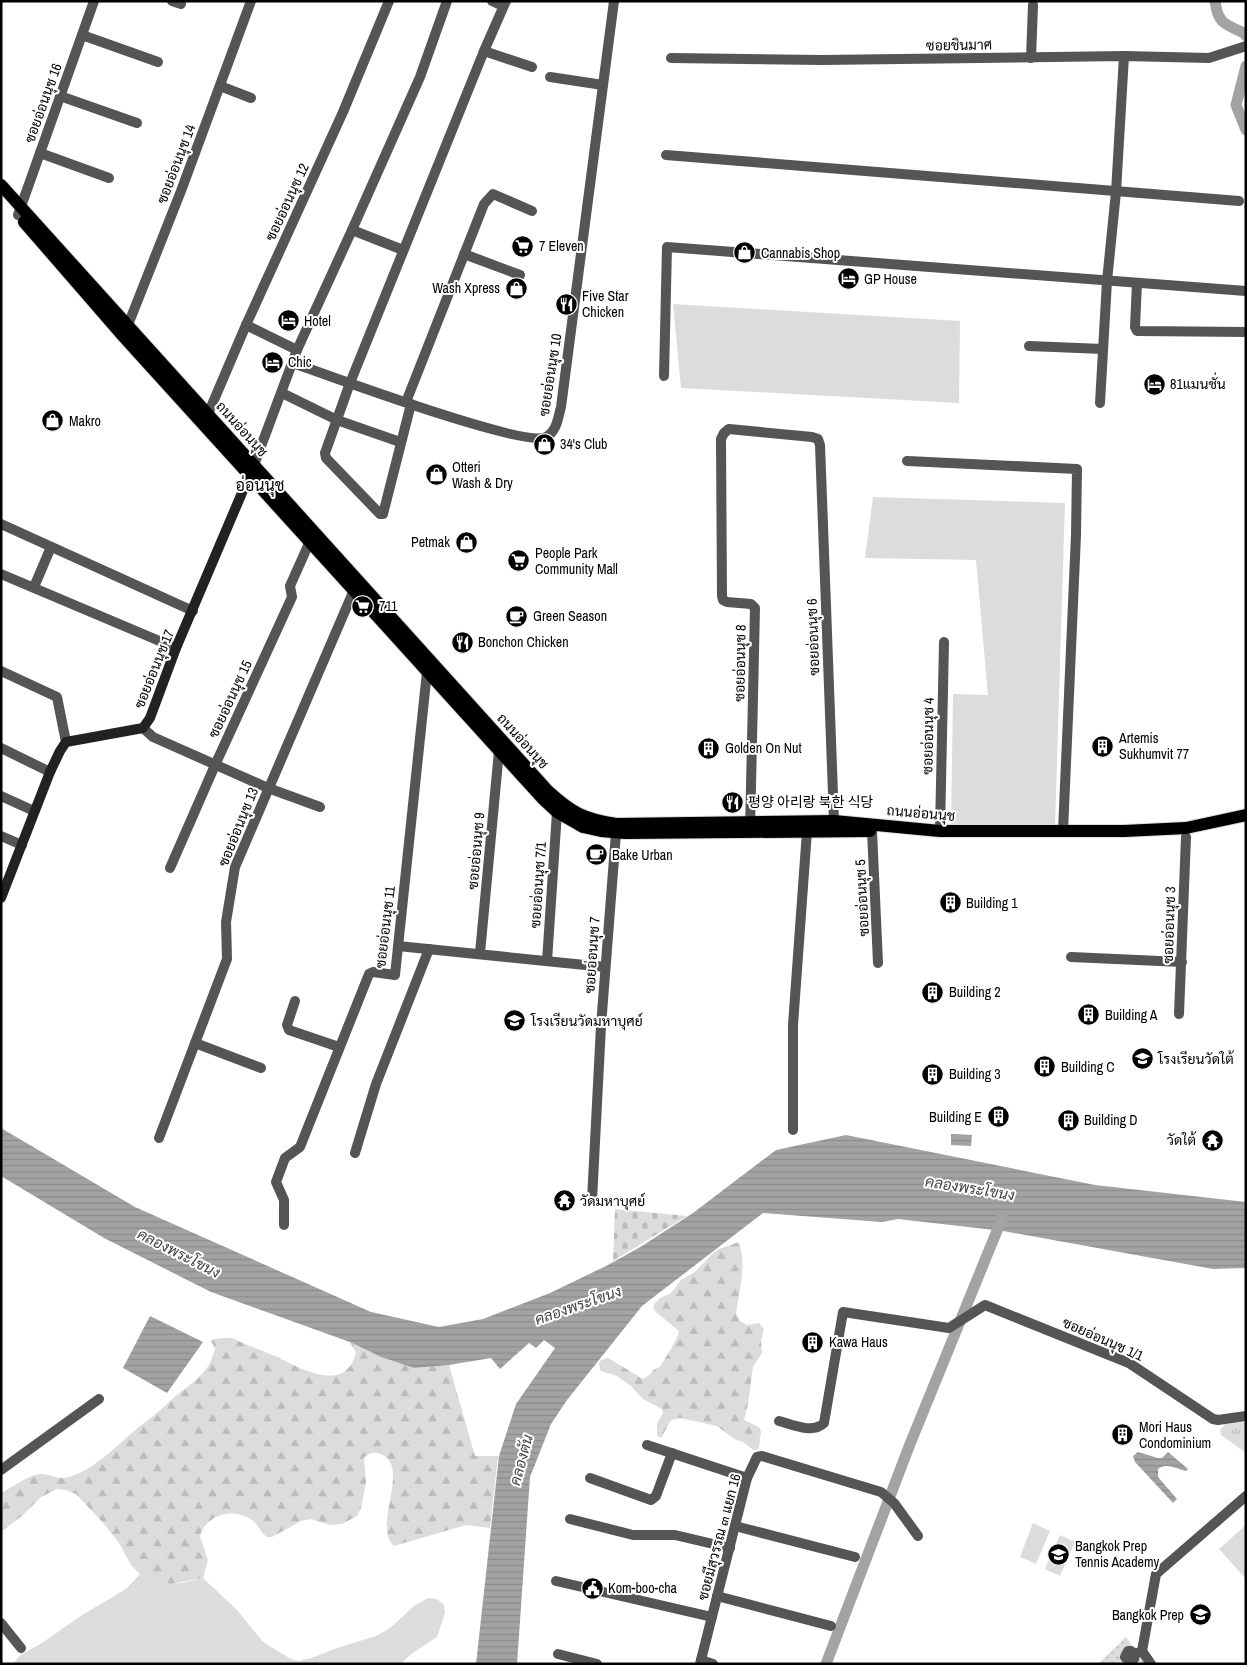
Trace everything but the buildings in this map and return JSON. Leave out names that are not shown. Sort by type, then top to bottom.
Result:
[{"type":"main road","name":"ถนนอ่อนนุช","points":[[1,185],[19,211],[205,418],[548,791],[562,804],[586,819],[616,824],[750,827],[807,831],[829,826],[872,832],[973,836],[1124,835],[1186,832],[1246,823]]},
{"type":"main road","name":"ถนนอ่อนนุช","points":[[1,197],[19,211]]},
{"type":"main road","name":"ถนนอ่อนนุช","points":[[252,470],[310,541],[498,751],[557,812],[583,827],[616,833],[750,827],[829,826],[940,831],[973,836]]},
{"type":"main road","name":"ถนนอ่อนนุช","points":[[1186,832],[1246,815]]},
{"type":"street","name":"ซอยอ่อนนุช 16","points":[[19,211],[94,1]]},
{"type":"street","name":"ซอยอ่อนนุช 14","points":[[126,330],[181,191],[251,1]]},
{"type":"street","name":"ซอยอ่อนนุช 12","points":[[205,418],[343,112],[389,1]]},
{"type":"street","points":[[252,470],[297,350],[420,77],[447,1]]},
{"type":"street","points":[[492,1],[505,4],[484,51],[350,383],[324,456],[380,514],[383,514],[408,403],[484,204],[493,194],[532,211]]},
{"type":"street","name":"ซอยอ่อนนุช 10","points":[[293,363],[496,431],[538,439],[546,437],[553,431],[557,424],[562,398],[614,1]]},
{"type":"street","points":[[1031,58],[1033,5]]},
{"type":"street","points":[[82,35],[158,62]]},
{"type":"street","name":"ซอยชินมาศ","points":[[671,58],[822,60],[1124,56],[1209,58],[1246,46]]},
{"type":"street","points":[[484,51],[532,68]]},
{"type":"street","points":[[1100,403],[1107,280],[1116,192],[1124,56]]},
{"type":"street","points":[[550,77],[603,85]]},
{"type":"street","points":[[220,86],[251,98]]},
{"type":"street","points":[[60,96],[137,123]]},
{"type":"street","points":[[40,153],[110,178]]},
{"type":"street","points":[[666,154],[1239,201]]},
{"type":"street","points":[[352,230],[404,250]]},
{"type":"street","points":[[664,376],[667,247],[1246,291]]},
{"type":"street","points":[[464,254],[520,274]]},
{"type":"street","points":[[1137,282],[1135,327],[1137,331],[1246,332]]},
{"type":"street","points":[[246,325],[297,350]]},
{"type":"street","points":[[1029,346],[1103,349]]},
{"type":"street","points":[[282,393],[337,420],[400,442]]},
{"type":"street","name":"ซอยอ่อนนุช 6","points":[[724,433],[729,429],[812,437],[818,439],[820,445],[829,826]]},
{"type":"street","name":"ซอยอ่อนนุช 8","points":[[724,433],[721,438],[722,596],[723,600],[727,602],[751,604],[755,608],[750,827]]},
{"type":"street","points":[[907,461],[1077,469],[1076,535],[1063,835]]},
{"type":"street","name":"ซอยอ่อนนุช 17","points":[[66,742],[143,728],[150,718],[176,648],[252,470]]},
{"type":"street","points":[[1,524],[193,611]]},
{"type":"street","name":"ซอยอ่อนนุช 15","points":[[170,868],[292,597],[290,586],[310,541]]},
{"type":"street","points":[[34,587],[51,547]]},
{"type":"street","points":[[1,574],[176,648]]},
{"type":"street","name":"ซอยอ่อนนุช 13","points":[[159,1138],[227,959],[226,922],[234,867],[354,590]]},
{"type":"street","name":"ซอยอ่อนนุช 4","points":[[940,831],[944,642]]},
{"type":"street","points":[[1,671],[57,697],[66,742],[50,772],[1,898]]},
{"type":"street","name":"ซอยอ่อนนุช 11","points":[[284,1225],[284,1200],[276,1182],[285,1158],[300,1147],[369,974],[373,972],[395,975],[427,672]]},
{"type":"street","points":[[143,728],[153,737],[268,788],[320,807]]},
{"type":"street","points":[[1,748],[50,772]]},
{"type":"street","name":"ซอยอ่อนนุช 9","points":[[480,954],[498,751]]},
{"type":"street","points":[[1,796],[34,811]]},
{"type":"street","name":"ซอยอ่อนนุช 7/1","points":[[547,961],[557,812]]},
{"type":"street","points":[[792,1130],[793,1025],[807,831]]},
{"type":"street","name":"ซอยอ่อนนุช 5","points":[[872,832],[878,963]]},
{"type":"street","name":"ซอยอ่อนนุช 3","points":[[1179,1014],[1186,832]]},
{"type":"street","name":"ซอยอ่อนนุช 7","points":[[592,1200],[605,967],[616,833]]},
{"type":"street","points":[[1,836],[22,845]]},
{"type":"street","points":[[398,946],[605,967]]},
{"type":"street","points":[[356,1154],[376,1084],[429,949]]},
{"type":"street","points":[[1071,957],[1182,962]]},
{"type":"street","points":[[295,1002],[287,1025],[289,1030],[339,1047]]},
{"type":"street","points":[[196,1043],[261,1068]]},
{"type":"street","name":"ซอยอ่อนนุช 1/1","points":[[779,1421],[813,1429],[820,1428],[824,1423],[844,1312],[946,1328],[952,1327],[982,1306],[993,1307],[1129,1363],[1213,1419],[1246,1416]]},
{"type":"street","points":[[1,1470],[99,1399]]},
{"type":"street","points":[[647,1445],[747,1478]]},
{"type":"street","points":[[590,1478],[651,1500],[656,1496],[672,1453]]},
{"type":"street","name":"ซอยมีสุวรรณ ๓ แยก 16","points":[[701,1662],[747,1478],[756,1458],[760,1456],[881,1492],[894,1503],[918,1536]]},
{"type":"street","points":[[1151,1664],[1138,1652],[1156,1574],[1246,1496]]},
{"type":"street","points":[[570,1519],[633,1535],[674,1535],[730,1548]]},
{"type":"street","points":[[735,1526],[855,1557]]},
{"type":"street","points":[[556,1581],[712,1617]]},
{"type":"street","points":[[718,1596],[831,1626]]},
{"type":"street","points":[[1,1624],[21,1648]]},
{"type":"street","points":[[558,1654],[597,1664]]},
{"type":"street","points":[[701,1662],[713,1664]]},
{"type":"green space","points":[[673,304],[960,321],[959,403],[681,388]]},
{"type":"green space","points":[[873,497],[1065,503],[1055,826],[951,827],[953,694],[988,695],[976,560],[865,558]]},
{"type":"green space","points":[[615,1209],[687,1216],[613,1261]]},
{"type":"green space","points":[[739,1242],[742,1269],[736,1314],[740,1321],[747,1325],[759,1323],[764,1329],[761,1341],[762,1353],[753,1367],[744,1420],[759,1427],[761,1431],[759,1447],[757,1450],[753,1450],[717,1426],[680,1418],[671,1420],[661,1438],[657,1436],[657,1424],[663,1413],[662,1409],[643,1399],[631,1386],[617,1376],[601,1371],[599,1364],[601,1360],[608,1358],[643,1379],[660,1367],[679,1331],[656,1312],[653,1308],[654,1304],[660,1298],[671,1293],[681,1280],[695,1272],[712,1254],[719,1249]]},
{"type":"green space","points":[[232,1338],[321,1375],[332,1376],[342,1373],[350,1366],[356,1353],[350,1342],[381,1357],[414,1368],[449,1365],[475,1456],[498,1456],[490,1528],[466,1525],[394,1546],[388,1537],[387,1524],[393,1482],[392,1469],[388,1459],[376,1453],[367,1455],[364,1458],[366,1483],[361,1508],[357,1516],[342,1524],[330,1525],[310,1519],[301,1521],[272,1537],[267,1537],[254,1522],[245,1516],[237,1514],[222,1515],[208,1522],[200,1536],[208,1560],[203,1578],[171,1584],[155,1581],[140,1574],[131,1565],[119,1543],[104,1524],[76,1494],[65,1490],[57,1489],[41,1497],[23,1515],[1,1532],[1,1493],[38,1474],[60,1478],[67,1477],[81,1472],[99,1461],[197,1379],[208,1367],[212,1359],[215,1348],[211,1341]]},
{"type":"green space","points":[[1246,1422],[1246,1453],[1221,1435],[1220,1430],[1226,1424]]},
{"type":"green space","points":[[1033,1523],[1050,1531],[1036,1564],[1020,1557]]},
{"type":"green space","points":[[1246,1525],[1246,1579],[1219,1549]]},
{"type":"green space","points":[[1060,1535],[1075,1542],[1060,1576],[1045,1569]]},
{"type":"green space","points":[[140,1574],[157,1581],[172,1584],[203,1578],[237,1610],[263,1642],[291,1659],[299,1661],[376,1636],[390,1628],[414,1606],[428,1598],[437,1599],[444,1605],[445,1613],[437,1637],[410,1655],[401,1664],[13,1664],[20,1655],[126,1589]]},
{"type":"green space","points":[[1126,1637],[1145,1664],[1098,1664]]},
{"type":"water","points":[[1,1128],[135,1207],[371,1312],[439,1327],[483,1319],[550,1293],[642,1246],[693,1213],[776,1150],[846,1135],[1095,1185],[1246,1202],[1246,1268],[1213,1269],[1003,1231],[898,1219],[882,1222],[763,1213],[642,1306],[567,1400],[551,1424],[530,1477],[517,1664],[476,1664],[499,1456],[516,1404],[555,1348],[544,1340],[536,1348],[529,1343],[500,1369],[491,1358],[449,1365],[414,1368],[381,1357],[350,1342],[211,1292],[104,1238],[1,1176]]},
{"type":"water","points":[[951,1134],[972,1135],[971,1146],[951,1145]]},
{"type":"water","points":[[150,1316],[203,1342],[167,1393],[123,1368]]},
{"type":"water","points":[[1138,1452],[1162,1458],[1168,1452],[1188,1469],[1186,1471],[1164,1466],[1158,1469],[1158,1477],[1177,1499],[1173,1503],[1135,1462],[1133,1456]]},
{"type":"waterway","points":[[1215,1],[1220,19],[1246,36]]},
{"type":"waterway","points":[[1246,66],[1236,105],[1246,130]]},
{"type":"waterway","points":[[826,1664],[910,1444],[1003,1216]]},
{"type":"place","name":"7 Eleven","points":[[523,246]]},
{"type":"place","name":"Cannabis Shop","points":[[745,253]]},
{"type":"place","name":"GP House","points":[[848,279]]},
{"type":"place","name":"Wash Xpress","points":[[516,288]]},
{"type":"place","name":"Five Star Chicken","points":[[566,304]]},
{"type":"place","name":"Hotel","points":[[288,321]]},
{"type":"place","name":"Chic","points":[[272,362]]},
{"type":"place","name":"81แมนชั่น","points":[[1154,384]]},
{"type":"place","name":"Makro","points":[[53,421]]},
{"type":"place","name":"34's Club","points":[[544,444]]},
{"type":"place","name":"Otteri Wash & Dry","points":[[436,475]]},
{"type":"place","name":"Petmak","points":[[466,542]]},
{"type":"place","name":"People Park Community Mall","points":[[519,561]]},
{"type":"place","name":"711","points":[[363,606]]},
{"type":"place","name":"Green Season","points":[[517,616]]},
{"type":"place","name":"Bonchon Chicken","points":[[462,642]]},
{"type":"place","name":"Artemis Sukhumvit 77","points":[[1103,746]]},
{"type":"place","name":"Golden On Nut","points":[[709,748]]},
{"type":"place","name":"평양 아리랑 북한 식당","points":[[732,802]]},
{"type":"place","name":"Bake Urban","points":[[596,855]]},
{"type":"place","name":"Building 1","points":[[950,903]]},
{"type":"place","name":"Building 2","points":[[933,992]]},
{"type":"place","name":"Building A","points":[[1089,1015]]},
{"type":"place","name":"โรงเรียนวัดมหาบุศย์","points":[[515,1021]]},
{"type":"place","name":"โรงเรียนวัดใต้","points":[[1142,1059]]},
{"type":"place","name":"Building C","points":[[1045,1067]]},
{"type":"place","name":"Building 3","points":[[933,1074]]},
{"type":"place","name":"Building E","points":[[998,1117]]},
{"type":"place","name":"Building D","points":[[1068,1120]]},
{"type":"place","name":"วัดใต้","points":[[1212,1140]]},
{"type":"place","name":"วัดมหาบุศย์","points":[[564,1201]]},
{"type":"place","name":"Kawa Haus","points":[[813,1342]]},
{"type":"place","name":"Mori Haus Condominium","points":[[1123,1435]]},
{"type":"place","name":"Bangkok Prep Tennis Academy","points":[[1059,1554]]},
{"type":"place","name":"Kom-boo-cha","points":[[592,1588]]},
{"type":"place","name":"Bangkok Prep","points":[[1200,1615]]},
{"type":"district","name":"อ่อนนุช","points":[[260,485]]},
{"type":"water label","name":"คลองพระโขนง","points":[[970,1188]]},
{"type":"water label","name":"คลองพระโขนง","points":[[179,1253]]},
{"type":"water label","name":"คลองพระโขนง","points":[[578,1305]]},
{"type":"water label","name":"คลองตัน","points":[[521,1460]]}]
